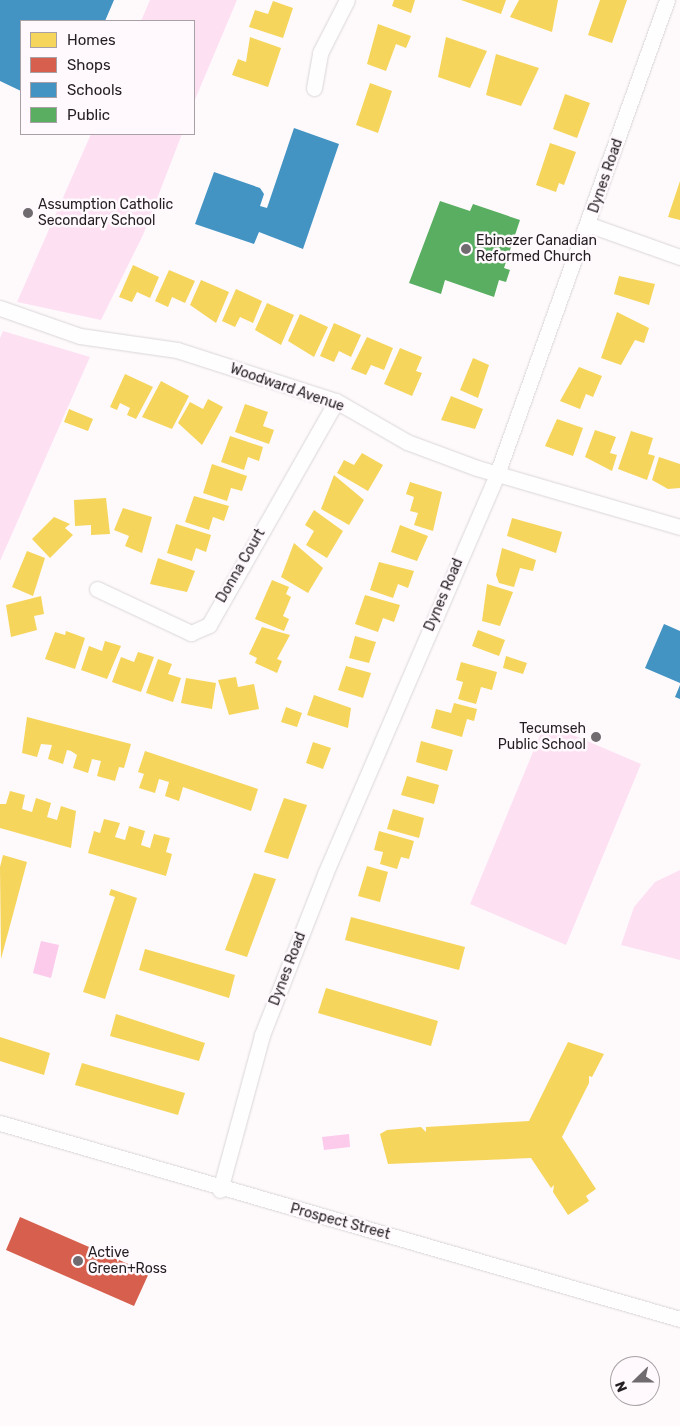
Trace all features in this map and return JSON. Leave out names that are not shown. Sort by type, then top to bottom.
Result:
[{"type":"street","points":[[314,88],[320,53],[347,0]]},
{"type":"street","name":"Dynes Road","points":[[220,1190],[262,1035],[284,977],[497,474],[590,225],[667,0]]},
{"type":"street","points":[[590,225],[680,257]]},
{"type":"street","name":"Woodward Avenue","points":[[0,308],[72,334],[177,350],[336,401],[407,442],[497,474],[680,527]]},
{"type":"street","name":"Donna Court","points":[[97,589],[190,633],[209,625],[336,401]]},
{"type":"street","name":"Prospect Street","points":[[0,1123],[220,1190],[680,1319]]},
{"type":"shaded area","points":[[150,0],[237,0],[195,100],[195,20],[141,20]]},
{"type":"shaded area","points":[[91,135],[182,135],[143,235],[101,320],[17,302]]},
{"type":"shaded area","points":[[3,331],[90,357],[0,561],[0,338]]},
{"type":"shaded area","points":[[545,723],[641,764],[566,945],[470,904]]},
{"type":"shaded area","points":[[680,870],[680,960],[621,945],[634,907],[655,882]]},
{"type":"shaded area","points":[[41,941],[59,945],[51,978],[33,973]]},
{"type":"shaded area","points":[[349,1134],[350,1147],[324,1150],[322,1137]]},
{"type":"building: Homes","points":[[394,0],[415,0],[411,13],[392,6]]},
{"type":"building: Homes","points":[[461,0],[506,0],[501,14]]},
{"type":"building: Homes","points":[[519,0],[558,0],[552,32],[510,17]]},
{"type":"building: Homes","points":[[600,0],[627,0],[612,43],[588,35]]},
{"type":"building: Homes","points":[[273,1],[293,8],[283,38],[249,27],[255,10],[268,14]]},
{"type":"building: Homes","points":[[378,24],[411,36],[406,48],[396,44],[386,71],[367,64]]},
{"type":"building: Homes","points":[[250,37],[281,48],[268,87],[232,75],[238,59],[246,62]]},
{"type":"building: Homes","points":[[446,37],[487,51],[470,88],[438,77]]},
{"type":"building: Homes","points":[[496,54],[539,68],[521,106],[486,95]]},
{"type":"building: Homes","points":[[370,83],[392,91],[378,133],[356,125]]},
{"type":"building: Homes","points":[[565,94],[590,103],[577,138],[553,129]]},
{"type":"building: Homes","points":[[550,143],[576,152],[564,185],[559,183],[556,192],[536,185]]},
{"type":"building: Homes","points":[[680,181],[680,220],[668,217]]},
{"type":"building: Homes","points":[[133,265],[159,277],[150,298],[137,292],[132,302],[119,297]]},
{"type":"building: Homes","points":[[169,270],[195,281],[185,303],[172,297],[168,307],[155,301]]},
{"type":"building: Homes","points":[[619,276],[655,284],[649,305],[614,294]]},
{"type":"building: Homes","points":[[201,280],[229,292],[216,323],[190,305]]},
{"type":"building: Homes","points":[[236,289],[262,301],[253,323],[240,317],[235,327],[222,321]]},
{"type":"building: Homes","points":[[267,303],[294,315],[281,345],[255,330]]},
{"type":"building: Homes","points":[[617,312],[649,328],[644,343],[635,340],[621,365],[601,358]]},
{"type":"building: Homes","points":[[300,314],[328,327],[314,357],[288,341]]},
{"type":"building: Homes","points":[[334,323],[361,335],[351,357],[339,351],[334,362],[320,356]]},
{"type":"building: Homes","points":[[367,337],[393,348],[384,370],[371,365],[366,375],[351,369]]},
{"type":"building: Homes","points":[[400,348],[422,357],[416,371],[422,373],[412,396],[384,384]]},
{"type":"building: Homes","points":[[473,358],[489,365],[478,398],[460,390]]},
{"type":"building: Homes","points":[[579,367],[602,376],[593,397],[586,394],[580,409],[560,401]]},
{"type":"building: Homes","points":[[125,374],[153,387],[136,419],[127,415],[130,408],[120,403],[117,410],[110,407]]},
{"type":"building: Homes","points":[[161,381],[189,396],[172,429],[142,417]]},
{"type":"building: Homes","points":[[451,396],[483,409],[475,429],[441,420]]},
{"type":"building: Homes","points":[[208,399],[223,407],[202,445],[178,423],[190,402],[203,409]]},
{"type":"building: Homes","points":[[245,404],[268,412],[263,426],[274,430],[269,444],[235,432]]},
{"type":"building: Homes","points":[[69,409],[93,419],[88,431],[64,422]]},
{"type":"building: Homes","points":[[557,419],[583,428],[573,456],[545,446]]},
{"type":"building: Homes","points":[[595,430],[616,437],[610,453],[617,455],[612,471],[585,457]]},
{"type":"building: Homes","points":[[631,431],[653,438],[648,454],[655,456],[647,480],[618,469]]},
{"type":"building: Homes","points":[[230,436],[263,447],[259,461],[248,457],[244,470],[221,462]]},
{"type":"building: Homes","points":[[362,453],[383,465],[368,491],[337,473],[344,460],[354,465]]},
{"type":"building: Homes","points":[[659,457],[680,464],[680,488],[668,489],[652,480]]},
{"type":"building: Homes","points":[[212,464],[247,476],[242,491],[231,488],[227,501],[203,493]]},
{"type":"building: Homes","points":[[334,475],[364,500],[349,525],[321,509]]},
{"type":"building: Homes","points":[[410,482],[442,492],[433,531],[414,525],[418,513],[410,511],[414,497],[406,494]]},
{"type":"building: Homes","points":[[194,496],[229,506],[224,521],[213,517],[209,530],[185,522]]},
{"type":"building: Homes","points":[[106,498],[110,534],[91,535],[91,525],[75,526],[74,500]]},
{"type":"building: Homes","points":[[123,508],[152,517],[142,553],[125,546],[129,536],[114,530]]},
{"type":"building: Homes","points":[[314,510],[343,531],[327,558],[306,545],[314,531],[305,525]]},
{"type":"building: Homes","points":[[54,517],[70,524],[65,528],[73,535],[50,558],[32,539]]},
{"type":"building: Homes","points":[[512,518],[562,532],[556,553],[507,536]]},
{"type":"building: Homes","points":[[176,524],[211,535],[206,552],[196,548],[192,561],[167,553]]},
{"type":"building: Homes","points":[[400,525],[428,536],[417,561],[391,552]]},
{"type":"building: Homes","points":[[294,543],[323,568],[308,593],[281,577]]},
{"type":"building: Homes","points":[[502,548],[536,560],[533,571],[520,568],[514,587],[499,583],[496,575]]},
{"type":"building: Homes","points":[[27,551],[45,558],[33,596],[12,587]]},
{"type":"building: Homes","points":[[158,558],[195,571],[187,592],[150,584]]},
{"type":"building: Homes","points":[[379,562],[414,571],[408,588],[398,584],[393,598],[370,590]]},
{"type":"building: Homes","points":[[272,580],[289,587],[286,594],[291,597],[283,616],[289,619],[284,631],[255,619]]},
{"type":"building: Homes","points":[[487,584],[513,592],[500,626],[482,621]]},
{"type":"building: Homes","points":[[365,595],[400,605],[394,622],[383,618],[378,632],[355,624]]},
{"type":"building: Homes","points":[[41,596],[44,614],[34,616],[37,630],[11,637],[6,605]]},
{"type":"building: Homes","points":[[262,627],[290,635],[277,659],[282,661],[277,673],[255,663],[257,658],[249,654]]},
{"type":"building: Homes","points":[[478,630],[505,640],[499,656],[472,646]]},
{"type":"building: Homes","points":[[66,631],[85,638],[75,669],[45,659],[55,632],[65,635]]},
{"type":"building: Homes","points":[[355,636],[376,642],[369,663],[349,658]]},
{"type":"building: Homes","points":[[105,641],[121,646],[107,679],[81,670],[89,646],[102,651]]},
{"type":"building: Homes","points":[[138,652],[154,657],[141,692],[112,682],[121,657],[134,662]]},
{"type":"building: Homes","points":[[506,656],[527,663],[523,674],[503,668]]},
{"type":"building: Homes","points":[[158,659],[172,664],[168,674],[181,678],[173,702],[146,693]]},
{"type":"building: Homes","points":[[461,662],[497,672],[492,690],[481,687],[476,704],[458,699],[463,682],[456,680]]},
{"type":"building: Homes","points":[[346,666],[371,673],[363,698],[338,690]]},
{"type":"building: Homes","points":[[236,677],[238,687],[254,684],[259,709],[229,715],[218,680]]},
{"type":"building: Homes","points":[[186,678],[216,683],[212,709],[181,703]]},
{"type":"building: Homes","points":[[314,695],[351,708],[348,728],[307,715]]},
{"type":"building: Homes","points":[[454,703],[477,709],[474,721],[467,719],[462,737],[431,728],[436,709],[451,713]]},
{"type":"building: Homes","points":[[286,707],[302,713],[297,727],[281,722]]},
{"type":"building: Homes","points":[[27,717],[131,744],[124,768],[119,767],[115,781],[97,776],[101,761],[92,759],[88,773],[73,768],[77,755],[71,751],[67,750],[63,764],[48,759],[52,745],[41,744],[37,757],[22,753]]},
{"type":"building: Homes","points":[[421,741],[453,750],[447,771],[416,762]]},
{"type":"building: Homes","points":[[313,742],[331,748],[323,769],[306,763]]},
{"type":"building: Homes","points":[[145,751],[258,789],[251,811],[183,787],[179,801],[165,796],[169,782],[159,779],[155,793],[139,788],[144,774],[138,772]]},
{"type":"building: Homes","points":[[407,776],[439,785],[434,804],[401,795]]},
{"type":"building: Homes","points":[[10,791],[25,795],[22,809],[32,812],[36,798],[51,803],[47,817],[57,820],[61,806],[76,811],[71,848],[0,828],[0,804],[6,804]]},
{"type":"building: Homes","points":[[284,798],[307,805],[288,859],[264,852]]},
{"type":"building: Homes","points":[[393,809],[424,818],[419,838],[387,829]]},
{"type":"building: Homes","points":[[104,819],[120,823],[115,837],[125,840],[129,826],[145,831],[141,845],[150,848],[154,834],[170,838],[166,852],[172,854],[166,876],[88,853],[94,831],[100,833]]},
{"type":"building: Homes","points":[[379,831],[414,841],[409,859],[401,857],[397,869],[380,864],[383,852],[374,850]]},
{"type":"building: Homes","points":[[3,855],[27,862],[1,959],[0,867]]},
{"type":"building: Homes","points":[[367,866],[388,872],[380,902],[358,896]]},
{"type":"building: Homes","points":[[254,873],[276,879],[247,957],[225,950]]},
{"type":"building: Homes","points":[[111,889],[137,898],[105,999],[83,992],[115,897],[109,895]]},
{"type":"building: Homes","points":[[351,917],[465,947],[459,970],[345,940]]},
{"type":"building: Homes","points":[[145,949],[235,975],[229,998],[139,970]]},
{"type":"building: Homes","points":[[326,988],[438,1021],[431,1046],[318,1013]]},
{"type":"building: Homes","points":[[116,1014],[205,1043],[199,1061],[110,1036]]},
{"type":"building: Homes","points":[[0,1037],[50,1053],[44,1075],[0,1061]]},
{"type":"building: Homes","points":[[568,1042],[604,1054],[592,1077],[589,1076],[589,1083],[562,1137],[596,1189],[586,1196],[589,1201],[568,1215],[553,1192],[554,1185],[551,1188],[531,1158],[388,1164],[380,1134],[387,1130],[421,1127],[426,1132],[426,1127],[529,1121]]},
{"type":"building: Homes","points":[[82,1063],[185,1093],[178,1115],[75,1085]]},
{"type":"building: Shops","name":"Active Green+Ross","points":[[20,1217],[149,1273],[134,1306],[6,1250]]},
{"type":"building: Schools","points":[[0,0],[114,0],[105,20],[20,20],[20,91],[0,81]]},
{"type":"building: Schools","points":[[294,128],[339,144],[303,249],[259,232],[254,244],[195,224],[214,172],[260,188],[264,194],[260,206],[267,208]]},
{"type":"building: Schools","points":[[664,624],[680,631],[680,683],[645,668]]},
{"type":"building: Schools","points":[[680,685],[680,699],[675,697]]},
{"type":"building: Public","name":"Ebinezer Canadian Reformed Church","points":[[440,201],[470,211],[473,204],[520,220],[504,268],[510,270],[506,282],[499,280],[494,297],[445,280],[441,294],[409,283]]},
{"type":"place","name":"Assumption Catholic Secondary School","points":[[28,213]]},
{"type":"place","name":"Ebinezer Canadian Reformed Church","points":[[466,249]]},
{"type":"place","name":"Tecumseh Public School","points":[[596,737]]},
{"type":"place","name":"Active Green+Ross","points":[[78,1261]]}]
